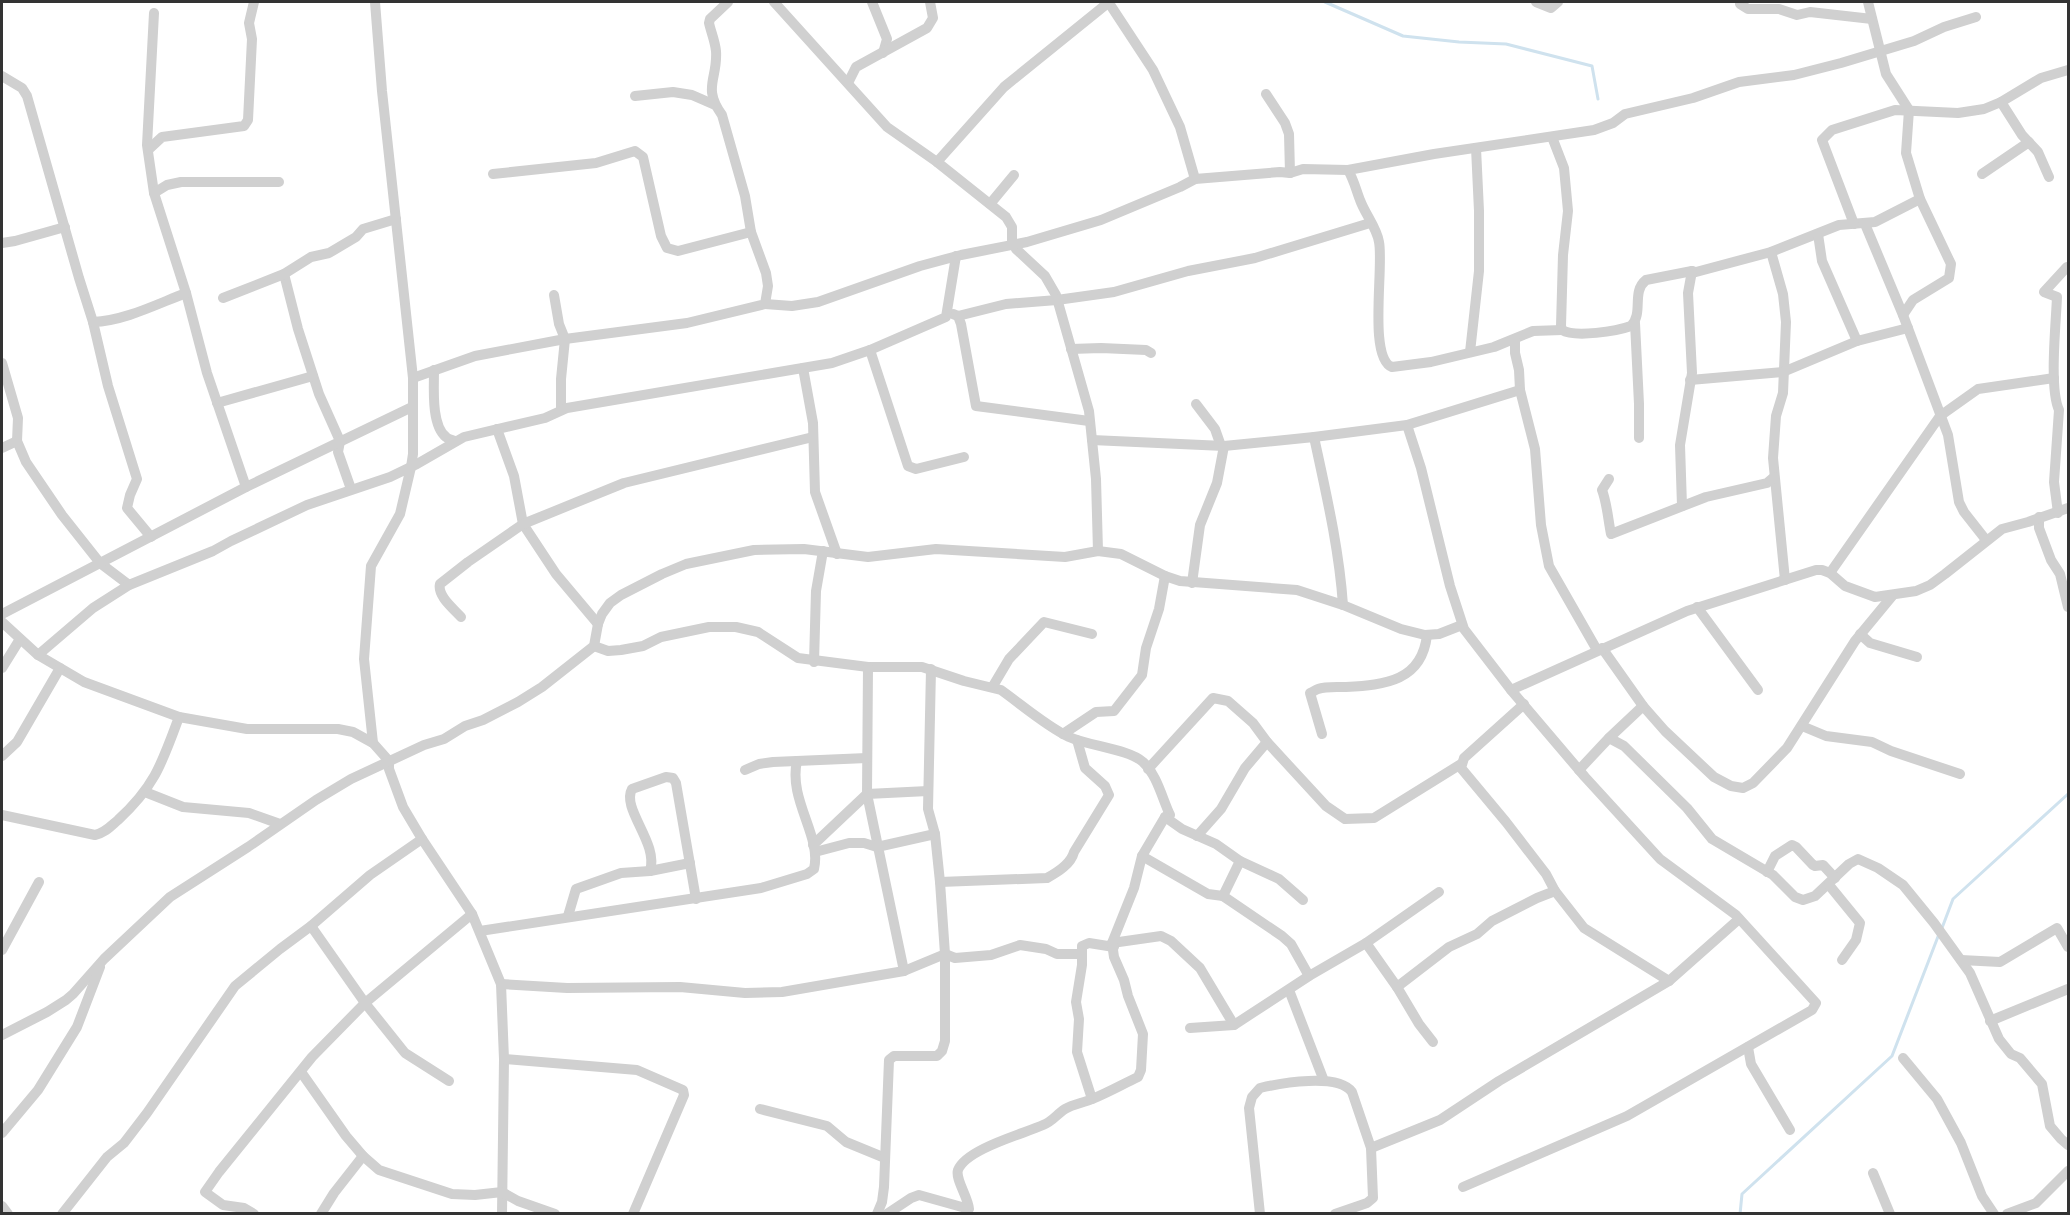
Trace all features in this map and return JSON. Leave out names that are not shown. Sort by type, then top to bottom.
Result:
[{"type":"street","points":[[148,150],[162,137],[244,126],[248,120],[252,39],[249,23],[254,2]]},
{"type":"street","points":[[373,743],[364,659],[371,566],[400,514],[413,454],[413,378],[382,91],[375,2]]},
{"type":"street","points":[[728,2],[708,23],[716,51],[712,87],[715,105],[722,115],[745,196],[751,232],[766,273],[768,286],[765,304]]},
{"type":"street","points":[[774,2],[887,127],[937,162],[1010,223],[1014,245],[1051,285],[1089,411],[1096,479],[1098,551]]},
{"type":"street","points":[[872,2],[887,39],[883,53]]},
{"type":"street","points":[[848,84],[856,67],[927,28],[933,18],[930,2]]},
{"type":"street","points":[[937,162],[1004,87],[1109,2],[1153,70],[1180,127],[1195,179]]},
{"type":"street","points":[[1536,2],[1551,8],[1558,2]]},
{"type":"street","points":[[1868,2],[1890,82],[1909,110],[1906,153],[1920,199],[1949,258],[1951,271],[1949,278],[1913,300],[1903,315]]},
{"type":"street","points":[[1740,4],[1748,9],[1779,9],[1797,15],[1810,12],[1872,19]]},
{"type":"street","points":[[154,13],[148,150],[154,193],[186,293],[207,373],[246,487]]},
{"type":"street","points":[[413,378],[475,356],[565,339],[687,323],[765,304],[792,306],[818,302],[920,266],[956,256],[1014,245],[1101,220],[1195,179],[1290,173],[1303,169],[1348,170],[1593,130],[1613,123],[1625,114],[1693,98],[1739,82],[1794,75],[1914,41],[1944,27],[1976,17]]},
{"type":"street","points":[[1986,540],[1959,502],[1948,435],[1908,328],[1822,140],[1832,130],[1885,112],[1909,110],[1965,112],[1984,109],[2001,102],[2041,78],[2068,70]]},
{"type":"street","points":[[2,76],[22,88],[27,96],[93,322],[108,386],[137,479],[127,508],[151,537]]},
{"type":"street","points":[[635,96],[664,92],[684,93],[692,94],[715,105]]},
{"type":"street","points":[[1266,94],[1285,123],[1289,134],[1290,173]]},
{"type":"street","points":[[2001,102],[2022,135],[2038,152],[2049,177]]},
{"type":"street","points":[[1552,137],[1564,168],[1568,211],[1563,255],[1562,330]]},
{"type":"street","points":[[1982,174],[2029,142]]},
{"type":"street","points":[[1470,352],[1479,271],[1476,148]]},
{"type":"street","points":[[493,174],[596,163],[635,151],[643,157],[661,236],[667,248],[678,251],[751,232]]},
{"type":"street","points":[[1348,170],[1380,246],[1379,338],[1385,363],[1392,368],[1431,362],[1494,347],[1533,331],[1595,332],[1624,328],[1635,323]]},
{"type":"street","points":[[990,204],[1014,175]]},
{"type":"street","points":[[154,193],[167,185],[181,182],[279,183]]},
{"type":"street","points":[[1639,438],[1635,323],[1640,284],[1653,278],[1696,272],[1771,252],[1839,225],[1859,224],[1886,218],[1920,199]]},
{"type":"street","points":[[223,298],[284,274],[311,257],[329,253],[356,237],[363,229],[396,219]]},
{"type":"street","points":[[38,654],[93,608],[129,585],[213,551],[307,505],[390,477],[464,437],[545,418],[561,410],[615,399],[832,363],[952,316],[1006,304],[1114,292],[1188,271],[1255,258],[1370,224]]},
{"type":"street","points":[[2,243],[64,227]]},
{"type":"street","points":[[1818,234],[1822,261],[1857,341]]},
{"type":"street","points":[[1771,252],[1785,306],[1783,393],[1775,422],[1774,477],[1785,580]]},
{"type":"street","points":[[952,316],[956,256]]},
{"type":"street","points":[[1511,690],[1697,607],[1816,570],[1830,573],[1845,586],[1875,597],[1916,591],[1930,585],[2002,529],[2063,510],[2054,482],[2059,410],[2056,405],[2054,378],[2057,297],[2044,292],[2067,267]]},
{"type":"street","points":[[1682,506],[1680,436],[1692,373],[1688,293],[1692,271]]},
{"type":"street","points":[[284,274],[313,376],[340,441],[338,452],[351,489]]},
{"type":"street","points":[[93,322],[103,322],[186,293]]},
{"type":"street","points":[[554,295],[558,324],[565,339],[561,410]]},
{"type":"street","points":[[952,316],[962,324],[976,406],[983,409],[1089,421]]},
{"type":"street","points":[[1690,380],[1783,372],[1857,341],[1908,328]]},
{"type":"street","points":[[1515,339],[1515,360],[1519,370],[1520,390],[1535,449],[1540,525],[1550,566],[1599,649],[1643,706],[1665,731],[1714,777],[1737,788],[1753,783],[1787,748],[1860,634],[1893,596]]},
{"type":"street","points":[[1071,349],[1146,350],[1151,353]]},
{"type":"street","points":[[870,350],[908,466],[916,469],[964,457]]},
{"type":"street","points":[[2,363],[18,418],[17,441],[26,462],[62,515],[100,563],[129,585]]},
{"type":"street","points":[[803,368],[813,423],[815,492],[837,554]]},
{"type":"street","points":[[434,370],[437,425],[446,437],[455,441]]},
{"type":"street","points":[[217,403],[313,376]]},
{"type":"street","points":[[1830,573],[1940,416],[1978,389],[2054,378]]},
{"type":"street","points":[[1092,440],[1223,446],[1314,437],[1407,425],[1520,390]]},
{"type":"street","points":[[1192,583],[1200,525],[1216,488],[1223,446],[1215,429],[1196,404]]},
{"type":"street","points":[[2,614],[246,487],[412,407]]},
{"type":"street","points":[[1407,425],[1421,468],[1462,625],[1511,690],[1579,770],[1660,859],[1739,919],[1816,1003],[1812,1010],[1628,1116],[1463,1187]]},
{"type":"street","points":[[497,429],[514,476],[524,524],[556,574],[598,624]]},
{"type":"street","points":[[461,617],[441,594],[440,584],[524,524],[624,483],[813,437]]},
{"type":"street","points":[[1314,437],[1337,548],[1342,605]]},
{"type":"street","points":[[2,448],[17,441]]},
{"type":"street","points":[[1609,479],[1602,490],[1606,500],[1611,534],[1706,497],[1767,483],[1774,477]]},
{"type":"street","points":[[2039,517],[2039,528],[2051,560],[2060,574],[2068,608]]},
{"type":"street","points":[[2,1035],[66,1000],[104,959],[170,897],[351,779],[424,745],[444,739],[465,726],[483,720],[518,702],[542,687],[594,646],[598,624],[606,608],[621,595],[662,574],[707,558],[754,550],[804,549],[879,557],[936,549],[1065,557],[1098,551],[1128,557],[1165,576],[1192,583],[1297,590],[1401,629],[1427,635],[1439,634],[1462,625]]},
{"type":"street","points":[[814,662],[816,591],[823,551]]},
{"type":"street","points":[[1063,734],[1096,712],[1114,711],[1142,675],[1146,648],[1159,609],[1165,576]]},
{"type":"street","points":[[1697,607],[1758,690]]},
{"type":"street","points":[[2,622],[38,654],[84,682],[179,717],[247,729],[338,729],[353,732],[373,743],[389,762],[389,769],[403,807],[472,914],[501,984],[504,1059],[502,1214]]},
{"type":"street","points":[[993,686],[1008,659],[1044,622],[1092,634]]},
{"type":"street","points":[[594,646],[608,651],[621,650],[643,646],[662,637],[709,627],[736,627],[758,632],[789,654],[814,662],[868,667],[922,667],[964,681],[993,686],[1063,734],[1131,756],[1142,761],[1148,769],[1170,815],[1165,817],[1142,856],[1134,888],[1113,945],[1114,957],[1143,1034],[1141,1070],[1138,1077],[1092,1099],[1066,1108],[1046,1124],[1000,1140],[965,1160],[957,1175],[958,1182],[974,1211]]},
{"type":"street","points":[[1860,634],[1870,643],[1917,657]]},
{"type":"street","points":[[1322,734],[1310,693],[1320,688],[1355,686],[1400,679],[1420,658],[1427,635]]},
{"type":"street","points":[[2,668],[20,639]]},
{"type":"street","points":[[868,667],[867,794],[904,971]]},
{"type":"street","points":[[2,756],[16,742],[60,668]]},
{"type":"street","points":[[877,1214],[882,1202],[889,1060],[894,1056],[937,1056],[942,1051],[945,1041],[945,954],[940,882],[935,834],[928,809],[930,669]]},
{"type":"street","points":[[1148,769],[1213,698],[1228,701],[1253,723],[1266,742],[1326,806],[1340,817],[1350,820],[1374,818],[1461,764],[1464,758],[1524,704]]},
{"type":"street","points":[[1579,770],[1643,706]]},
{"type":"street","points":[[2,815],[95,835],[105,832],[145,792],[160,768],[179,717]]},
{"type":"street","points":[[1802,726],[1826,736],[1872,742],[1891,751],[1960,774]]},
{"type":"street","points":[[1609,738],[1624,746],[1687,808],[1712,838],[1767,872],[1795,897],[1803,900],[1815,896],[1858,859],[1890,875],[1903,885],[1970,973],[2002,1044],[2011,1054],[2020,1058],[2042,1084],[2050,1126],[2068,1144]]},
{"type":"street","points":[[940,882],[1047,878],[1058,872],[1073,858],[1108,795],[1105,786],[1085,768],[1077,740]]},
{"type":"street","points":[[1197,836],[1221,808],[1245,768],[1266,742]]},
{"type":"street","points":[[745,770],[759,764],[867,758]]},
{"type":"street","points":[[480,931],[761,888],[807,873],[814,869],[814,848],[795,785],[797,761]]},
{"type":"street","points":[[1461,764],[1463,772],[1506,822],[1584,928],[1668,981]]},
{"type":"street","points":[[650,871],[652,855],[629,794],[632,789],[666,777],[673,778],[676,783],[696,899]]},
{"type":"street","points":[[814,848],[867,794],[928,791]]},
{"type":"street","points":[[145,792],[183,807],[249,813],[280,824]]},
{"type":"street","points":[[1165,817],[1182,829],[1226,849],[1240,861],[1279,879],[1303,900]]},
{"type":"street","points":[[814,848],[849,843],[864,843],[877,847],[935,834]]},
{"type":"street","points":[[62,1214],[107,1157],[124,1143],[147,1113],[235,986],[311,926],[370,875],[422,839]]},
{"type":"street","points":[[1767,872],[1775,856],[1792,845],[1814,866],[1823,864],[1860,923],[1856,940],[1842,960]]},
{"type":"street","points":[[1142,856],[1208,894],[1223,896],[1282,936],[1291,944],[1309,976]]},
{"type":"street","points":[[1223,896],[1240,861]]},
{"type":"street","points":[[568,916],[576,890],[621,873],[650,871],[690,863]]},
{"type":"street","points":[[2,950],[39,882]]},
{"type":"street","points":[[1397,987],[1449,947],[1477,934],[1492,921],[1537,897],[1555,891]]},
{"type":"street","points":[[1190,1028],[1234,1025],[1309,976],[1366,943],[1439,892]]},
{"type":"street","points":[[254,1214],[244,1208],[224,1205],[205,1192],[312,1057],[364,1003],[472,914]]},
{"type":"street","points":[[1371,1148],[1440,1120],[1668,981],[1739,919]]},
{"type":"street","points":[[311,926],[364,1003],[405,1053],[449,1081]]},
{"type":"street","points":[[1961,960],[2000,962],[2057,928],[2068,947]]},
{"type":"street","points":[[1092,1099],[1077,1052],[1079,1019],[1076,1002],[1082,965],[1082,946],[1089,943],[1113,945],[1161,936],[1171,941],[1200,968],[1234,1025]]},
{"type":"street","points":[[1366,943],[1433,1042]]},
{"type":"street","points":[[501,984],[567,988],[680,987],[745,993],[782,992],[904,971],[945,954],[955,958],[991,955],[1022,945],[1048,949],[1057,954],[1081,954]]},
{"type":"street","points":[[2,1133],[39,1090],[77,1027],[104,959]]},
{"type":"street","points":[[1990,1020],[2068,989]]},
{"type":"street","points":[[1289,990],[1324,1081]]},
{"type":"street","points":[[1748,1047],[1751,1064],[1790,1130]]},
{"type":"street","points":[[1903,1058],[1937,1098],[1961,1143],[1982,1196],[1994,1214]]},
{"type":"street","points":[[504,1059],[637,1070],[682,1090],[684,1095],[633,1214]]},
{"type":"street","points":[[301,1072],[363,1156],[380,1170],[410,1178],[452,1194],[475,1195],[502,1192],[518,1201],[555,1214]]},
{"type":"street","points":[[1260,1214],[1249,1108],[1252,1097],[1260,1088],[1324,1081],[1347,1087],[1352,1092],[1371,1148],[1373,1198],[1367,1203],[1335,1214]]},
{"type":"street","points":[[760,1109],[827,1126],[846,1142],[885,1158]]},
{"type":"street","points":[[321,1214],[363,1156]]},
{"type":"street","points":[[2007,1214],[2036,1203],[2068,1171]]},
{"type":"street","points":[[1873,1173],[1890,1214]]},
{"type":"street","points":[[886,1214],[911,1198],[919,1196],[974,1211]]},
{"type":"street","points":[[2,1206],[9,1214]]},
{"type":"waterway","points":[[1325,2],[1403,36],[1506,44],[1592,66],[1598,99]]},
{"type":"waterway","points":[[1942,928],[1953,899],[2068,794]]},
{"type":"waterway","points":[[1740,1214],[1742,1194],[1892,1056],[1939,934]]}]
